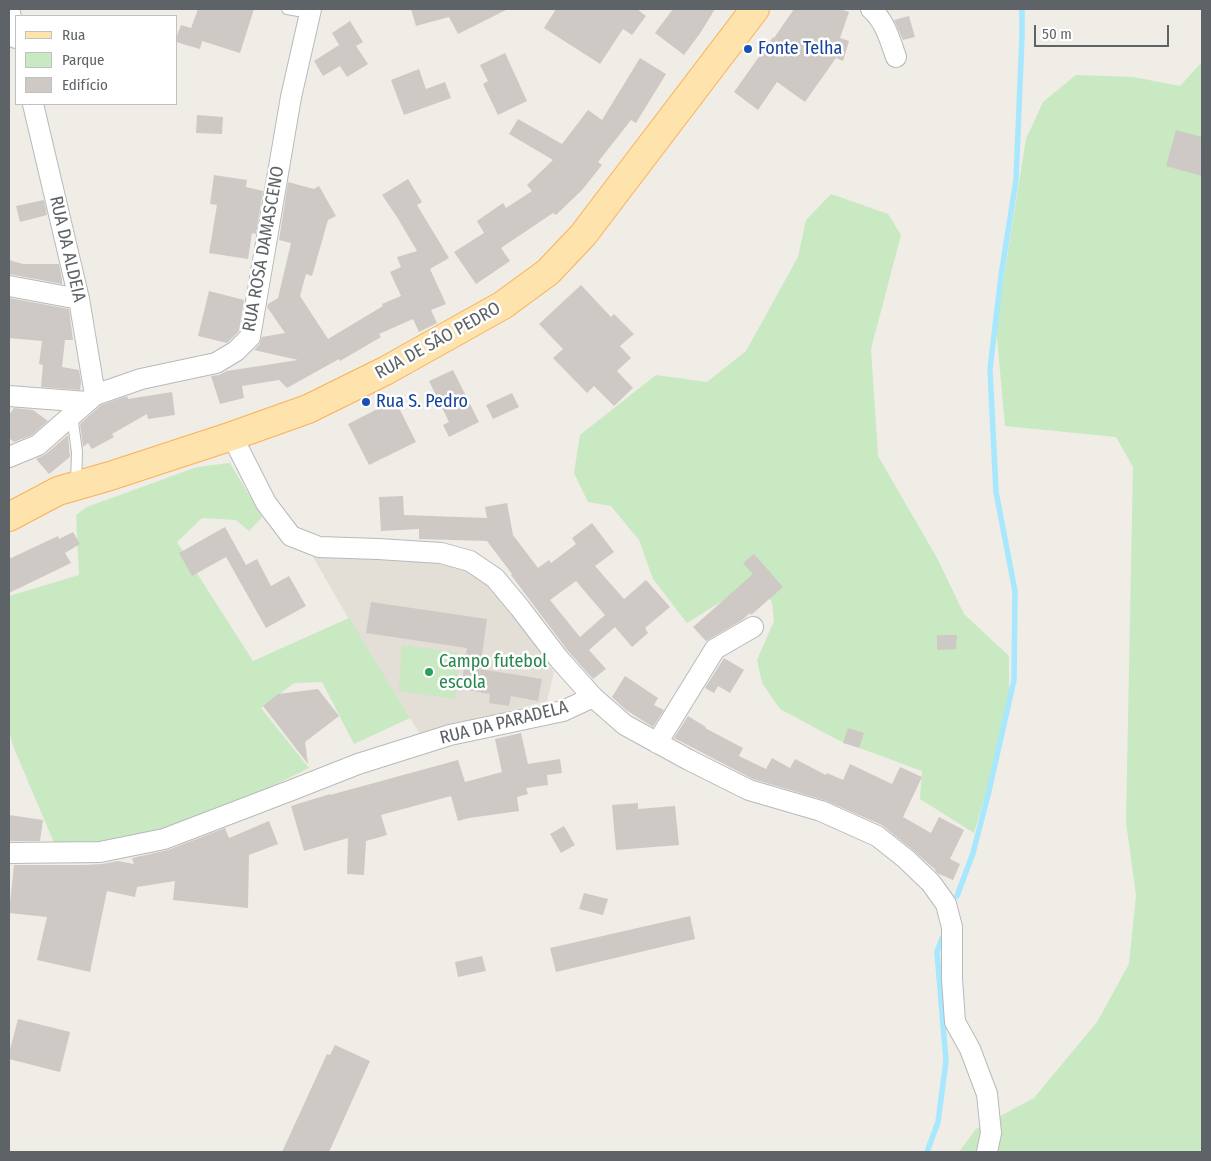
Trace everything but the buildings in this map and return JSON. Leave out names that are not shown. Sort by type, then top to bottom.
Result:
[{"type":"main road","name":"RUA DE SÃO PEDRO","points":[[9,517],[58,491],[232,436],[308,409],[385,371],[503,305],[548,272],[583,235],[755,9]]},
{"type":"street","points":[[9,9],[15,34]]},
{"type":"street","points":[[872,9],[888,34],[896,56]]},
{"type":"street","name":"RUA ROSA DAMASCENO","points":[[11,453],[38,445],[91,398],[140,379],[216,363],[236,351],[250,337],[291,97],[311,11]]},
{"type":"street","name":"RUA DA ALDEIA","points":[[32,105],[79,298],[91,398]]},
{"type":"street","points":[[9,286],[79,298]]},
{"type":"street","points":[[9,396],[91,398]]},
{"type":"street","name":"RUA DA PARADELA","points":[[9,853],[100,852],[164,838],[284,794],[358,764],[450,736],[563,711],[594,697],[559,659],[495,578],[470,561],[441,554],[319,547],[291,536],[266,503],[232,436]]},
{"type":"street","points":[[657,743],[715,649],[752,627]]},
{"type":"street","points":[[594,697],[625,725],[749,790],[821,811],[877,836],[906,858],[931,883],[946,904],[952,927],[952,979],[955,1022],[970,1049],[987,1094],[991,1133],[987,1152]]},
{"type":"lane","points":[[287,9],[311,11]]},
{"type":"lane","points":[[72,415],[77,452],[76,486]]},
{"type":"shaded area","points":[[312,555],[429,561],[460,568],[489,585],[530,637],[554,672],[547,701],[420,734],[351,623]]},
{"type":"green space","points":[[1202,62],[1202,1152],[959,1152],[976,1129],[1034,1098],[1097,1022],[1129,964],[1136,895],[1126,822],[1133,467],[1116,437],[1005,426],[996,326],[1026,139],[1043,102],[1076,75],[1133,77],[1180,86]]},
{"type":"green space","points":[[831,194],[888,214],[901,235],[871,349],[878,456],[937,558],[964,614],[1009,656],[1009,702],[995,762],[974,833],[920,799],[922,771],[838,740],[780,709],[762,683],[757,660],[774,621],[772,603],[759,578],[687,623],[653,579],[639,540],[611,506],[588,502],[574,473],[580,435],[656,375],[707,382],[746,351],[798,257],[806,220]]},
{"type":"green space","points":[[230,463],[262,517],[249,531],[236,520],[202,518],[177,542],[253,661],[349,618],[410,718],[354,744],[322,682],[294,683],[261,708],[309,768],[164,839],[58,852],[13,746],[9,730],[9,596],[79,575],[76,515],[87,507],[197,467]]},
{"type":"green space","name":"Campo futebol escola","points":[[402,645],[460,653],[455,699],[399,691]]},
{"type":"waterway","points":[[957,896],[973,853],[1014,680],[1015,591],[996,492],[990,369],[1001,276],[1016,180],[1022,9]]},
{"type":"waterway","points":[[927,1152],[938,1122],[946,1061],[937,952],[942,938]]},
{"type":"place","name":"Fonte Telha","points":[[748,49]]},
{"type":"place","name":"Rua S. Pedro","points":[[366,402]]},
{"type":"place","name":"Campo futebol escola","points":[[429,672]]}]
